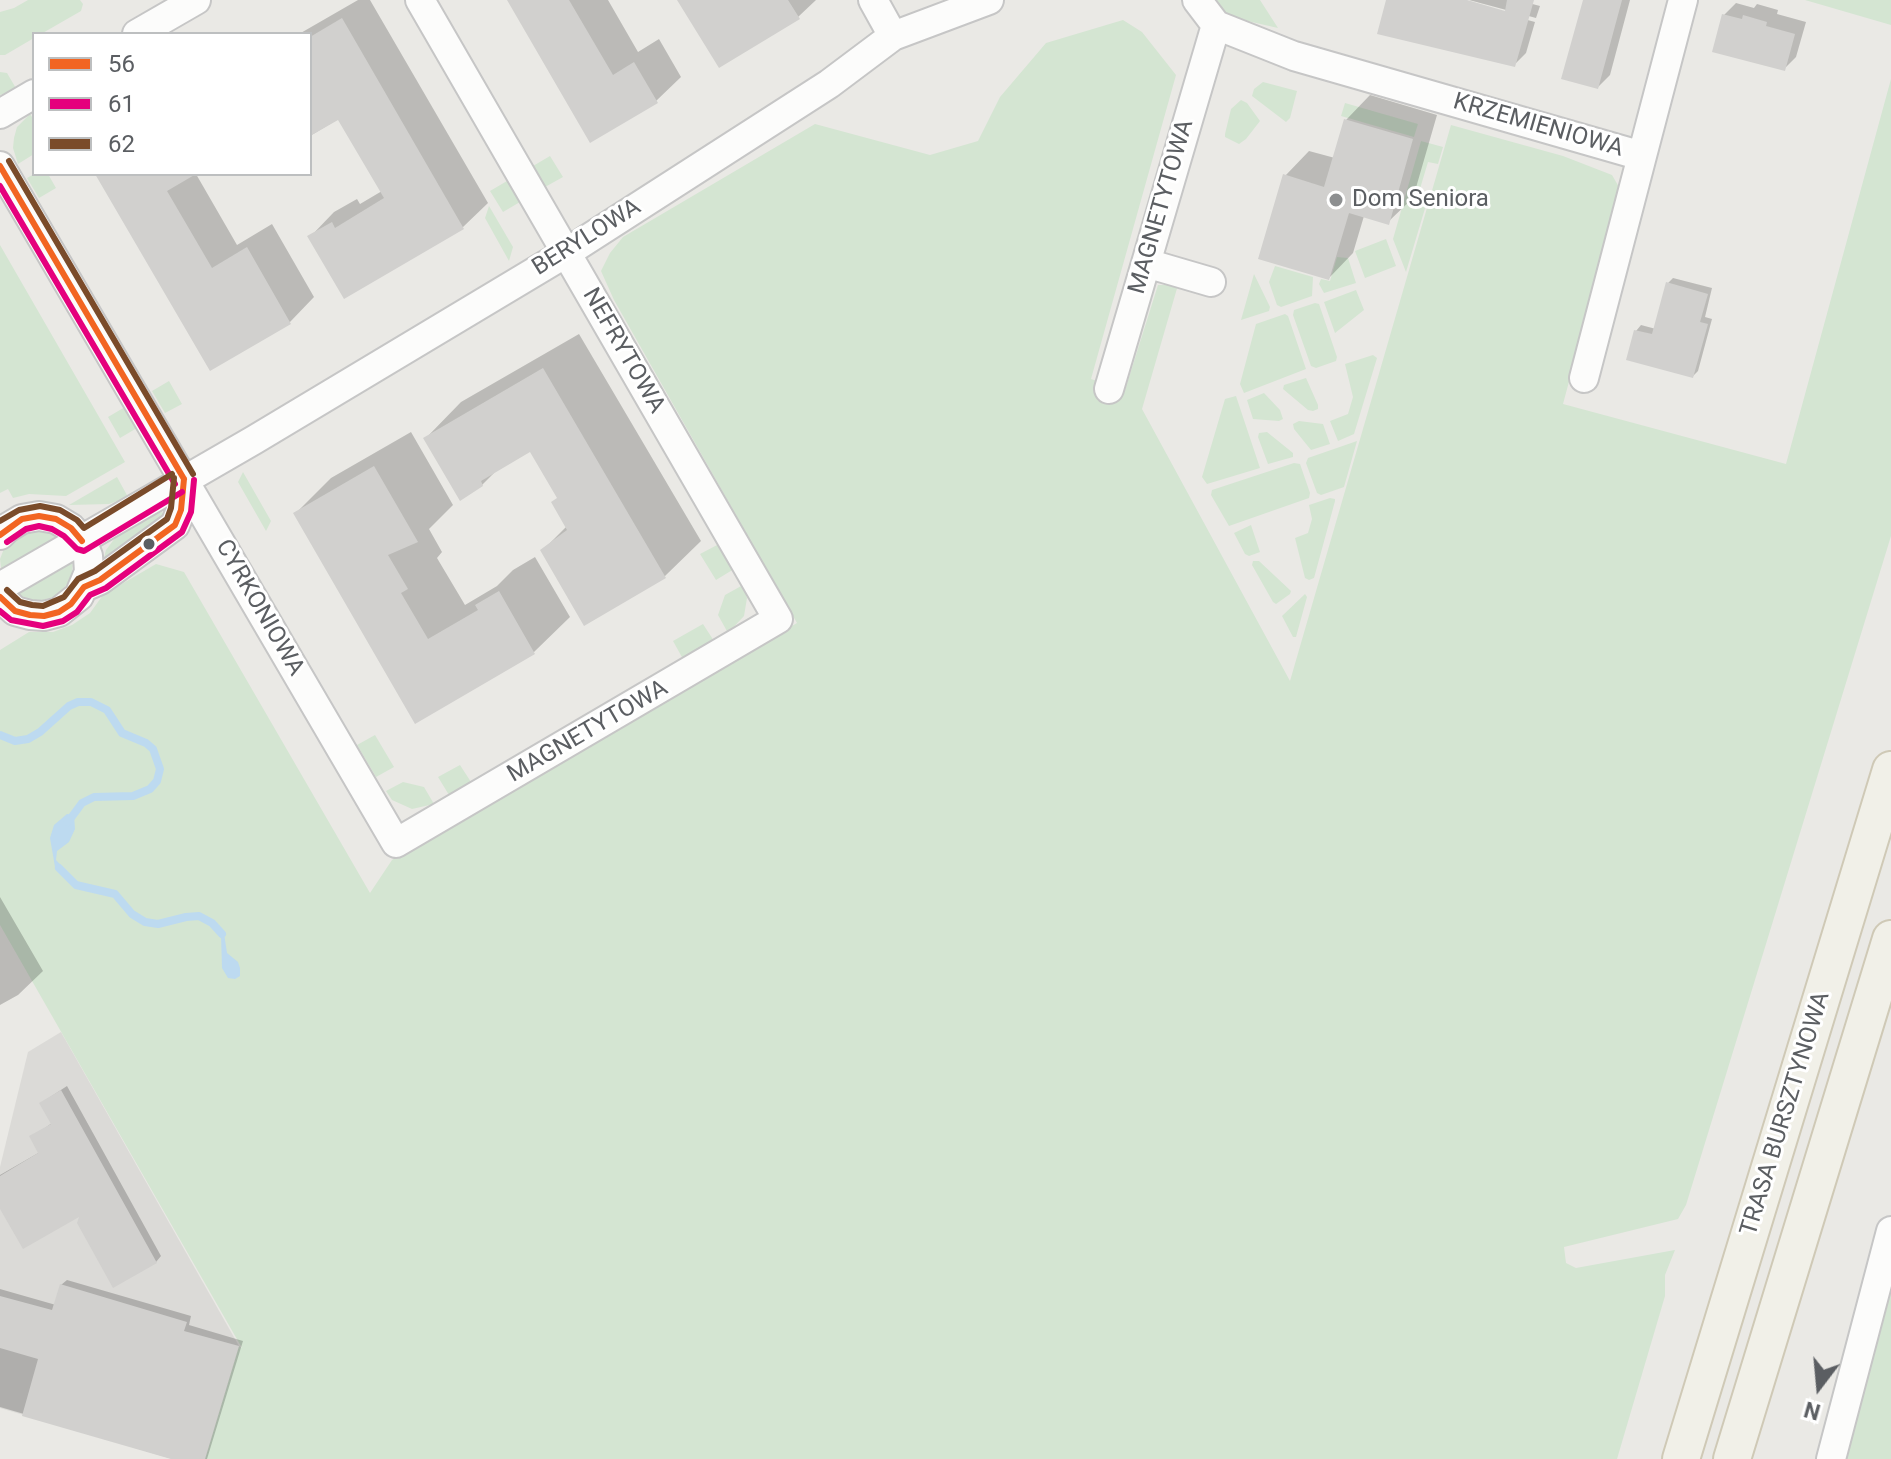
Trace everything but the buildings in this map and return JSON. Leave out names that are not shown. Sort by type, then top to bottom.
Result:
[{"type":"main road","name":"TRASA BURSZTYNOWA","points":[[1681,1459],[1891,770]]},
{"type":"main road","name":"TRASA BURSZTYNOWA","points":[[1732,1459],[1891,939]]},
{"type":"street","name":"NEFRYTOWA","points":[[420,0],[778,619]]},
{"type":"street","points":[[873,0],[893,36]]},
{"type":"street","name":"BERYLOWA","points":[[0,587],[566,253],[829,84],[893,36],[989,0]]},
{"type":"street","points":[[1197,0],[1216,25]]},
{"type":"street","points":[[1642,156],[1683,0]]},
{"type":"street","points":[[140,32],[179,4]]},
{"type":"street","name":"KRZEMIENIOWA","points":[[1216,25],[1294,56],[1642,156],[1584,378]]},
{"type":"street","name":"MAGNETYTOWA","points":[[1109,389],[1216,25]]},
{"type":"street","points":[[0,114],[32,95]]},
{"type":"street","name":"CYRKONIOWA","points":[[0,166],[396,843]]},
{"type":"street","points":[[1146,263],[1211,282]]},
{"type":"street","points":[[84,587],[100,580],[175,525],[181,510],[184,479]]},
{"type":"street","points":[[0,535],[22,519],[39,516],[56,519],[71,528],[82,541],[88,556],[89,572],[84,587],[71,604],[59,612],[44,616],[15,611],[0,597]]},
{"type":"street","name":"MAGNETYTOWA","points":[[396,843],[778,619]]},
{"type":"street","points":[[1831,1459],[1891,1231]]},
{"type":"shaded area","points":[[61,1032],[239,1346],[205,1459],[172,1459],[0,1408],[0,1167],[28,1052]]},
{"type":"green space","points":[[28,0],[80,0],[83,4],[81,11],[44,32],[32,32],[32,39],[0,55],[0,12]]},
{"type":"green space","points":[[1215,0],[1260,0],[1278,28],[1230,17]]},
{"type":"green space","points":[[1805,0],[1891,0],[1891,25]]},
{"type":"green space","points":[[1123,20],[1142,32],[1176,75],[1091,379],[1125,390],[1158,285],[1178,285],[1142,409],[1290,681],[1451,125],[1563,156],[1612,175],[1619,187],[1563,404],[1786,464],[1891,79],[1891,536],[1686,1205],[1678,1219],[1564,1247],[1566,1263],[1576,1268],[1675,1250],[1665,1275],[1665,1296],[1617,1459],[205,1459],[239,1346],[242,1348],[0,925],[0,650],[29,632],[53,632],[72,625],[90,613],[103,595],[156,564],[184,572],[370,893],[392,860],[797,623],[614,300],[601,271],[623,237],[815,124],[930,155],[978,141],[1000,97],[1046,43]]},
{"type":"green space","points":[[0,72],[7,73],[17,90],[0,95]]},
{"type":"green space","points":[[1263,82],[1297,91],[1290,118],[1286,122],[1252,96],[1254,89]]},
{"type":"green space","points":[[1241,100],[1247,103],[1260,121],[1239,144],[1225,137],[1225,134],[1231,109]]},
{"type":"green space","points":[[1345,103],[1418,124],[1414,137],[1341,116]]},
{"type":"green space","points":[[30,114],[32,155],[18,164],[13,148],[17,127]]},
{"type":"green space","points":[[1421,141],[1443,147],[1438,164],[1428,162],[1419,192],[1429,195],[1406,272],[1393,239]]},
{"type":"green space","points":[[550,156],[563,177],[545,187],[533,166]]},
{"type":"green space","points":[[49,176],[56,188],[39,198],[27,178]]},
{"type":"green space","points":[[507,181],[520,202],[503,212],[490,191]]},
{"type":"green space","points":[[489,206],[513,247],[509,261],[485,218]]},
{"type":"green space","points":[[1386,239],[1396,266],[1365,278],[1355,251]]},
{"type":"green space","points":[[0,245],[125,462],[66,496],[29,494],[13,498],[8,489],[0,493]]},
{"type":"green space","points":[[1337,257],[1348,258],[1356,283],[1324,293],[1319,284],[1321,279],[1330,281]]},
{"type":"green space","points":[[1275,266],[1313,277],[1312,296],[1281,307],[1277,305],[1269,282]]},
{"type":"green space","points":[[1254,274],[1270,307],[1269,311],[1241,320]]},
{"type":"green space","points":[[1356,290],[1364,310],[1335,333],[1324,302]]},
{"type":"green space","points":[[1319,304],[1337,357],[1336,361],[1316,368],[1311,366],[1293,315],[1294,310]]},
{"type":"green space","points":[[1285,314],[1306,369],[1244,393],[1240,384],[1256,324]]},
{"type":"green space","points":[[1373,355],[1377,358],[1354,434],[1338,441],[1330,421],[1348,414],[1353,397],[1345,364]]},
{"type":"green space","points":[[1306,378],[1318,405],[1318,409],[1313,411],[1283,389],[1284,385]]},
{"type":"green space","points":[[169,381],[182,404],[165,413],[152,391]]},
{"type":"green space","points":[[1264,393],[1280,410],[1283,419],[1253,419],[1247,400]]},
{"type":"green space","points":[[1236,396],[1260,468],[1207,484],[1202,477],[1225,399]]},
{"type":"green space","points":[[125,407],[137,428],[120,438],[108,417]]},
{"type":"green space","points":[[1299,421],[1323,424],[1330,444],[1311,450],[1294,429],[1293,424]]},
{"type":"green space","points":[[1267,432],[1293,453],[1293,457],[1268,464],[1258,437],[1259,433]]},
{"type":"green space","points":[[1357,441],[1344,487],[1321,495],[1317,493],[1306,463],[1308,458]]},
{"type":"green space","points":[[1294,463],[1300,464],[1309,498],[1229,526],[1211,495],[1212,490]]},
{"type":"green space","points":[[243,472],[271,521],[266,531],[238,482]]},
{"type":"green space","points":[[117,477],[128,497],[109,504],[69,505]]},
{"type":"green space","points":[[1330,498],[1335,501],[1314,578],[1309,580],[1305,578],[1295,538],[1308,533],[1312,519],[1309,505]]},
{"type":"green space","points":[[162,512],[165,517],[102,565],[106,550],[118,534]]},
{"type":"green space","points":[[1251,525],[1260,552],[1249,556],[1234,533]]},
{"type":"green space","points":[[30,528],[52,531],[66,542],[2,577],[0,559],[5,546]]},
{"type":"green space","points":[[719,544],[734,569],[716,580],[700,554]]},
{"type":"green space","points":[[73,554],[72,577],[59,595],[37,602],[15,594]]},
{"type":"green space","points":[[1253,561],[1259,561],[1291,591],[1290,594],[1276,604],[1273,602],[1252,565]]},
{"type":"green space","points":[[743,585],[747,598],[744,616],[728,633],[718,615],[725,595]]},
{"type":"green space","points":[[1305,594],[1307,597],[1296,637],[1293,637],[1282,616]]},
{"type":"green space","points":[[703,624],[714,641],[683,659],[673,641]]},
{"type":"green space","points":[[375,735],[394,767],[376,777],[357,745]]},
{"type":"green space","points":[[460,765],[471,782],[449,795],[438,777]]},
{"type":"green space","points":[[403,782],[424,787],[434,804],[412,809],[392,800],[386,791]]},
{"type":"green space","points":[[1891,1282],[1891,1459],[1845,1459]]},
{"type":"water","points":[[67,814],[74,815],[75,829],[69,842],[57,851],[56,860],[70,875],[61,873],[55,867],[50,838],[54,825]]},
{"type":"water","points":[[224,933],[227,953],[238,962],[240,968],[240,976],[235,979],[228,978],[222,968],[221,934]]},
{"type":"waterway","points":[[0,735],[15,741],[28,739],[69,706],[91,702],[107,710],[122,733],[153,749],[160,769],[157,781],[150,789],[133,796],[94,797],[82,803],[68,822]]},
{"type":"waterway","points":[[59,868],[76,885],[115,894],[132,914],[145,922],[158,924],[199,916],[212,923],[222,934]]},
{"type":"transit line","name":"62","points":[[9,161],[193,474]]},
{"type":"transit line","name":"56","points":[[0,166],[184,479]]},
{"type":"transit line","name":"61","points":[[0,186],[175,484]]},
{"type":"transit line","name":"62","points":[[0,521],[19,510],[40,506],[60,510],[84,528],[172,474]]},
{"type":"transit line","name":"62","points":[[7,590],[20,602],[32,605],[43,606],[64,597],[78,579],[95,571],[167,519],[174,478]]},
{"type":"transit line","name":"56","points":[[0,597],[15,611],[30,615],[44,616],[59,612],[71,604],[84,587],[100,580],[175,525],[181,510],[184,479]]},
{"type":"transit line","name":"61","points":[[0,611],[11,620],[43,626],[63,621],[77,612],[90,595],[106,588],[182,532],[191,512],[194,480]]},
{"type":"transit line","name":"61","points":[[7,542],[26,529],[39,526],[52,529],[84,551],[182,492]]},
{"type":"transit line","name":"56","points":[[0,535],[22,519],[39,516],[56,519],[71,528],[82,541]]},
{"type":"place","name":"Dom Seniora","points":[[1336,200]]}]
